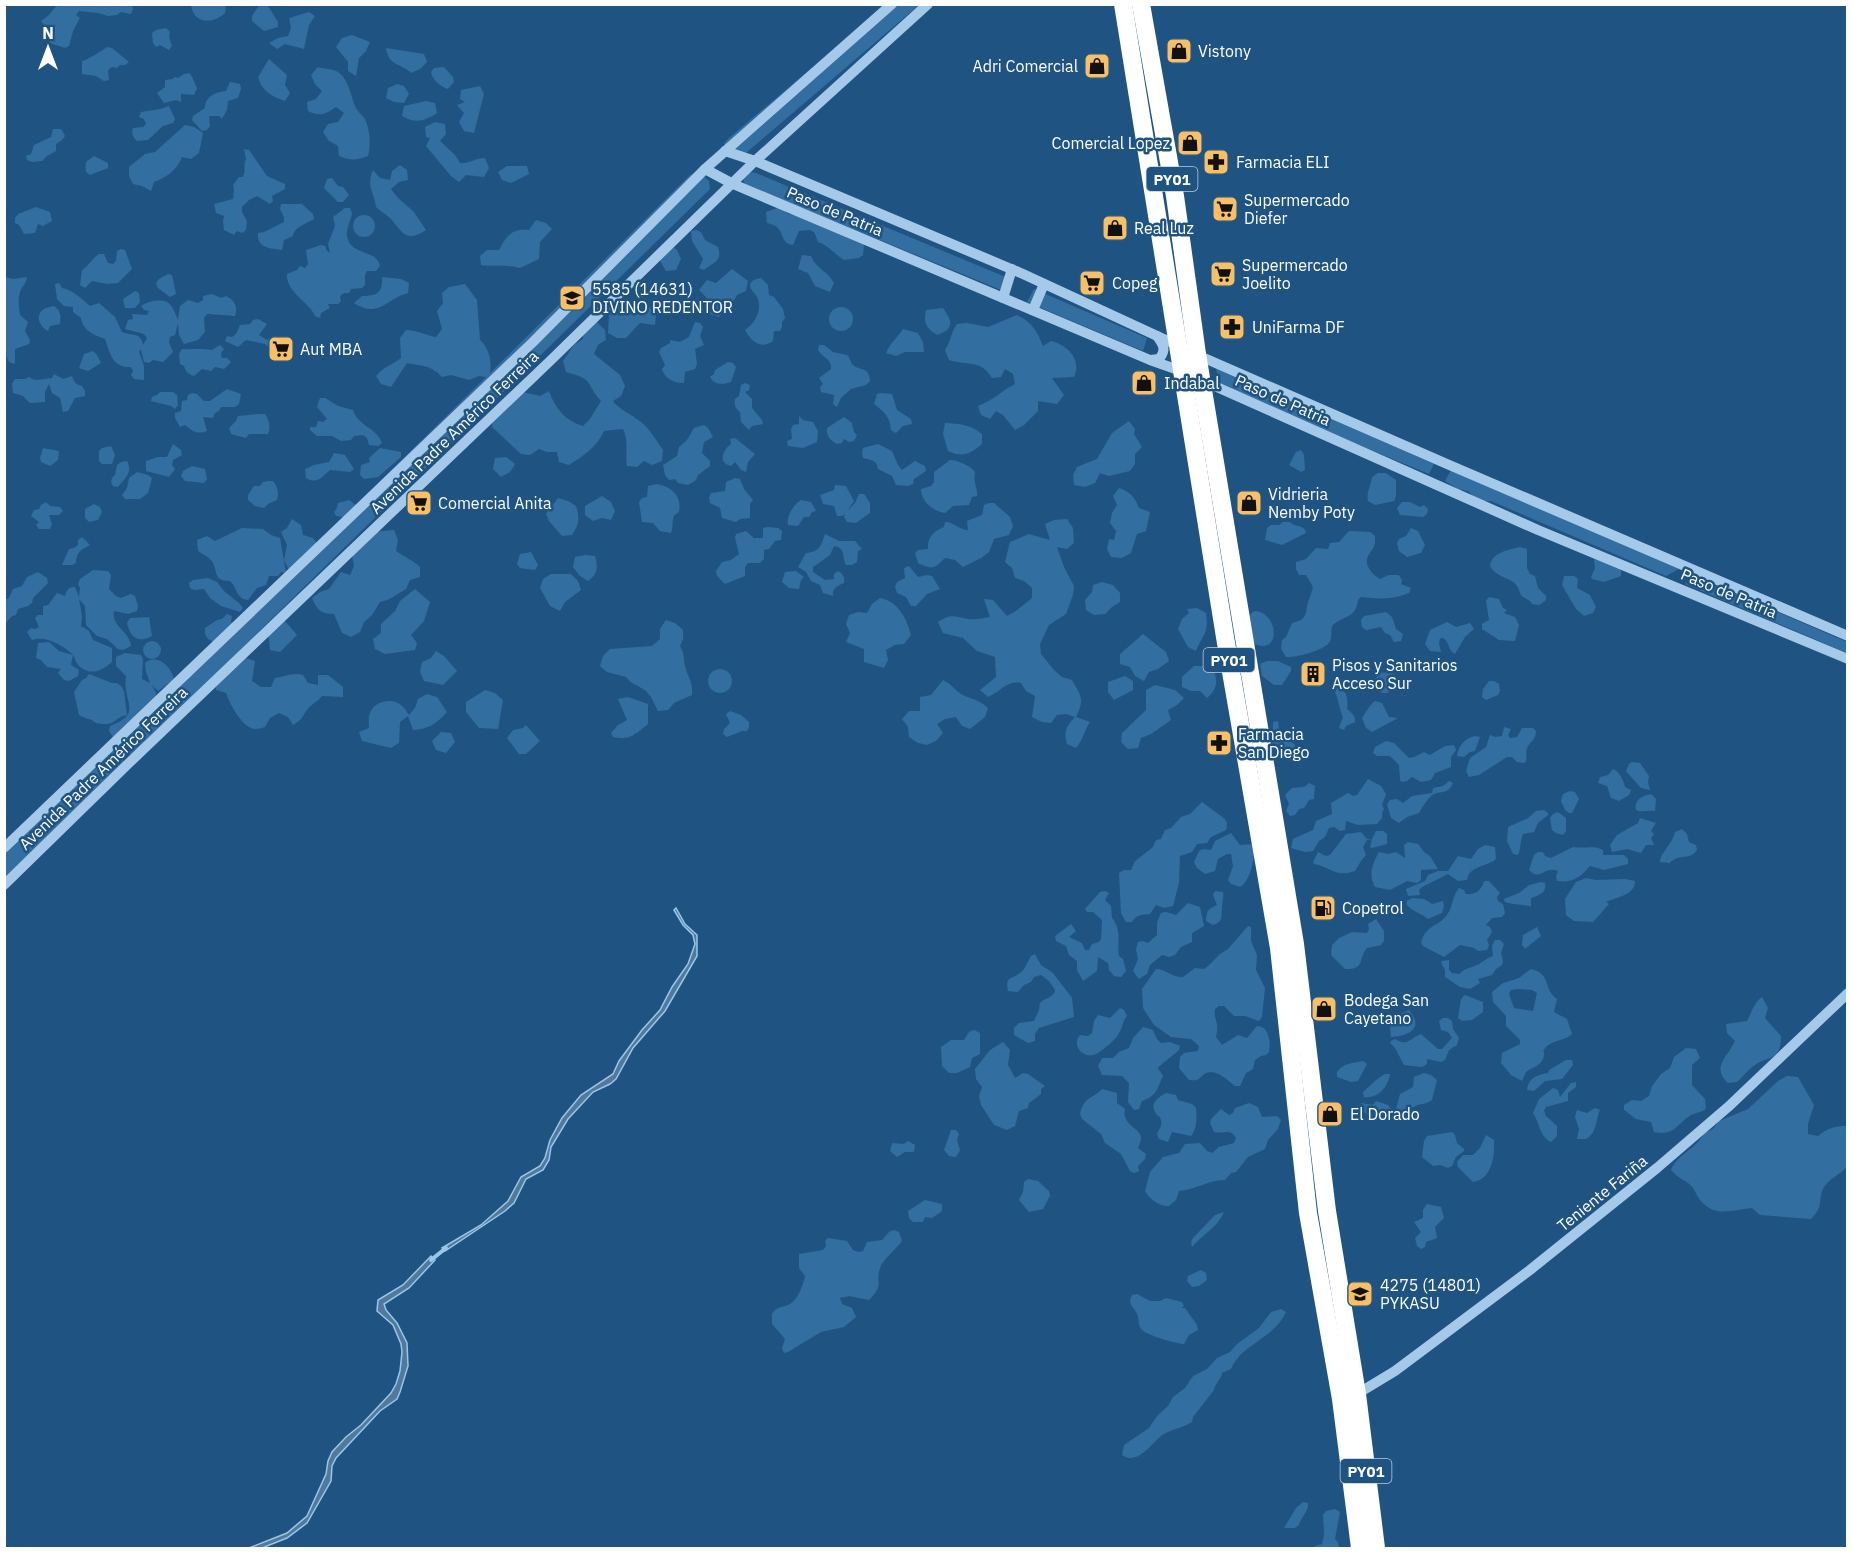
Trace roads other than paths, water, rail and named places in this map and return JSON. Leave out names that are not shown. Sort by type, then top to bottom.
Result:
[{"type":"highway","name":"PY01","points":[[1123,4],[1164,269],[1287,946]]},
{"type":"highway","name":"PY01","points":[[1142,4],[1175,196],[1287,946],[1308,1213],[1349,1397],[1376,1548]]},
{"type":"highway","name":"PY01","points":[[1349,1397],[1360,1548]]},
{"type":"street","name":"Avenida Padre Américo Ferreira","points":[[4,848],[532,343],[705,169],[892,4]]},
{"type":"street","name":"Avenida Padre Américo Ferreira","points":[[4,885],[542,369],[755,161],[928,4]]},
{"type":"street","name":"Paso de Patria","points":[[725,151],[755,161],[1012,269],[1179,346],[1447,464],[1848,636]]},
{"type":"street","name":"Paso de Patria","points":[[705,169],[733,184],[1150,360],[1182,371],[1538,530],[1848,659]]},
{"type":"street","points":[[1003,297],[1012,269]]},
{"type":"street","points":[[1033,310],[1044,284]]},
{"type":"street","points":[[1150,360],[1159,359],[1163,351],[1163,344],[1157,336]]},
{"type":"street","name":"Teniente Fariña","points":[[1349,1397],[1395,1371],[1530,1270],[1657,1168],[1728,1107],[1848,993]]},
{"type":"waterway","points":[[431,1260],[446,1248]]},
{"type":"place","name":"Vistony","points":[[1179,51]]},
{"type":"place","name":"Adri Comercial","points":[[1097,66]]},
{"type":"place","name":"Comercial Lopez","points":[[1190,143]]},
{"type":"place","name":"Farmacia ELI","points":[[1216,162]]},
{"type":"place","name":"Supermercado Diefer","points":[[1225,209]]},
{"type":"place","name":"Real Luz","points":[[1115,228]]},
{"type":"place","name":"Supermercado Joelito","points":[[1223,274]]},
{"type":"place","name":"Copeg","points":[[1092,283]]},
{"type":"place","name":"5585 (14631) DIVINO REDENTOR","points":[[572,298]]},
{"type":"place","name":"UniFarma DF","points":[[1232,327]]},
{"type":"place","name":"Aut MBA","points":[[281,349]]},
{"type":"place","name":"Indabal","points":[[1144,383]]},
{"type":"place","name":"Comercial Anita","points":[[419,503]]},
{"type":"place","name":"Vidrieria Nemby Poty","points":[[1249,503]]},
{"type":"place","name":"Pisos y Sanitarios Acceso Sur","points":[[1313,674]]},
{"type":"place","name":"Farmacia San Diego","points":[[1219,743]]},
{"type":"place","name":"Copetrol","points":[[1323,908]]},
{"type":"place","name":"Bodega San Cayetano","points":[[1324,1009]]},
{"type":"place","name":"El Dorado","points":[[1330,1114]]},
{"type":"place","name":"4275 (14801) PYKASU","points":[[1360,1294]]}]
